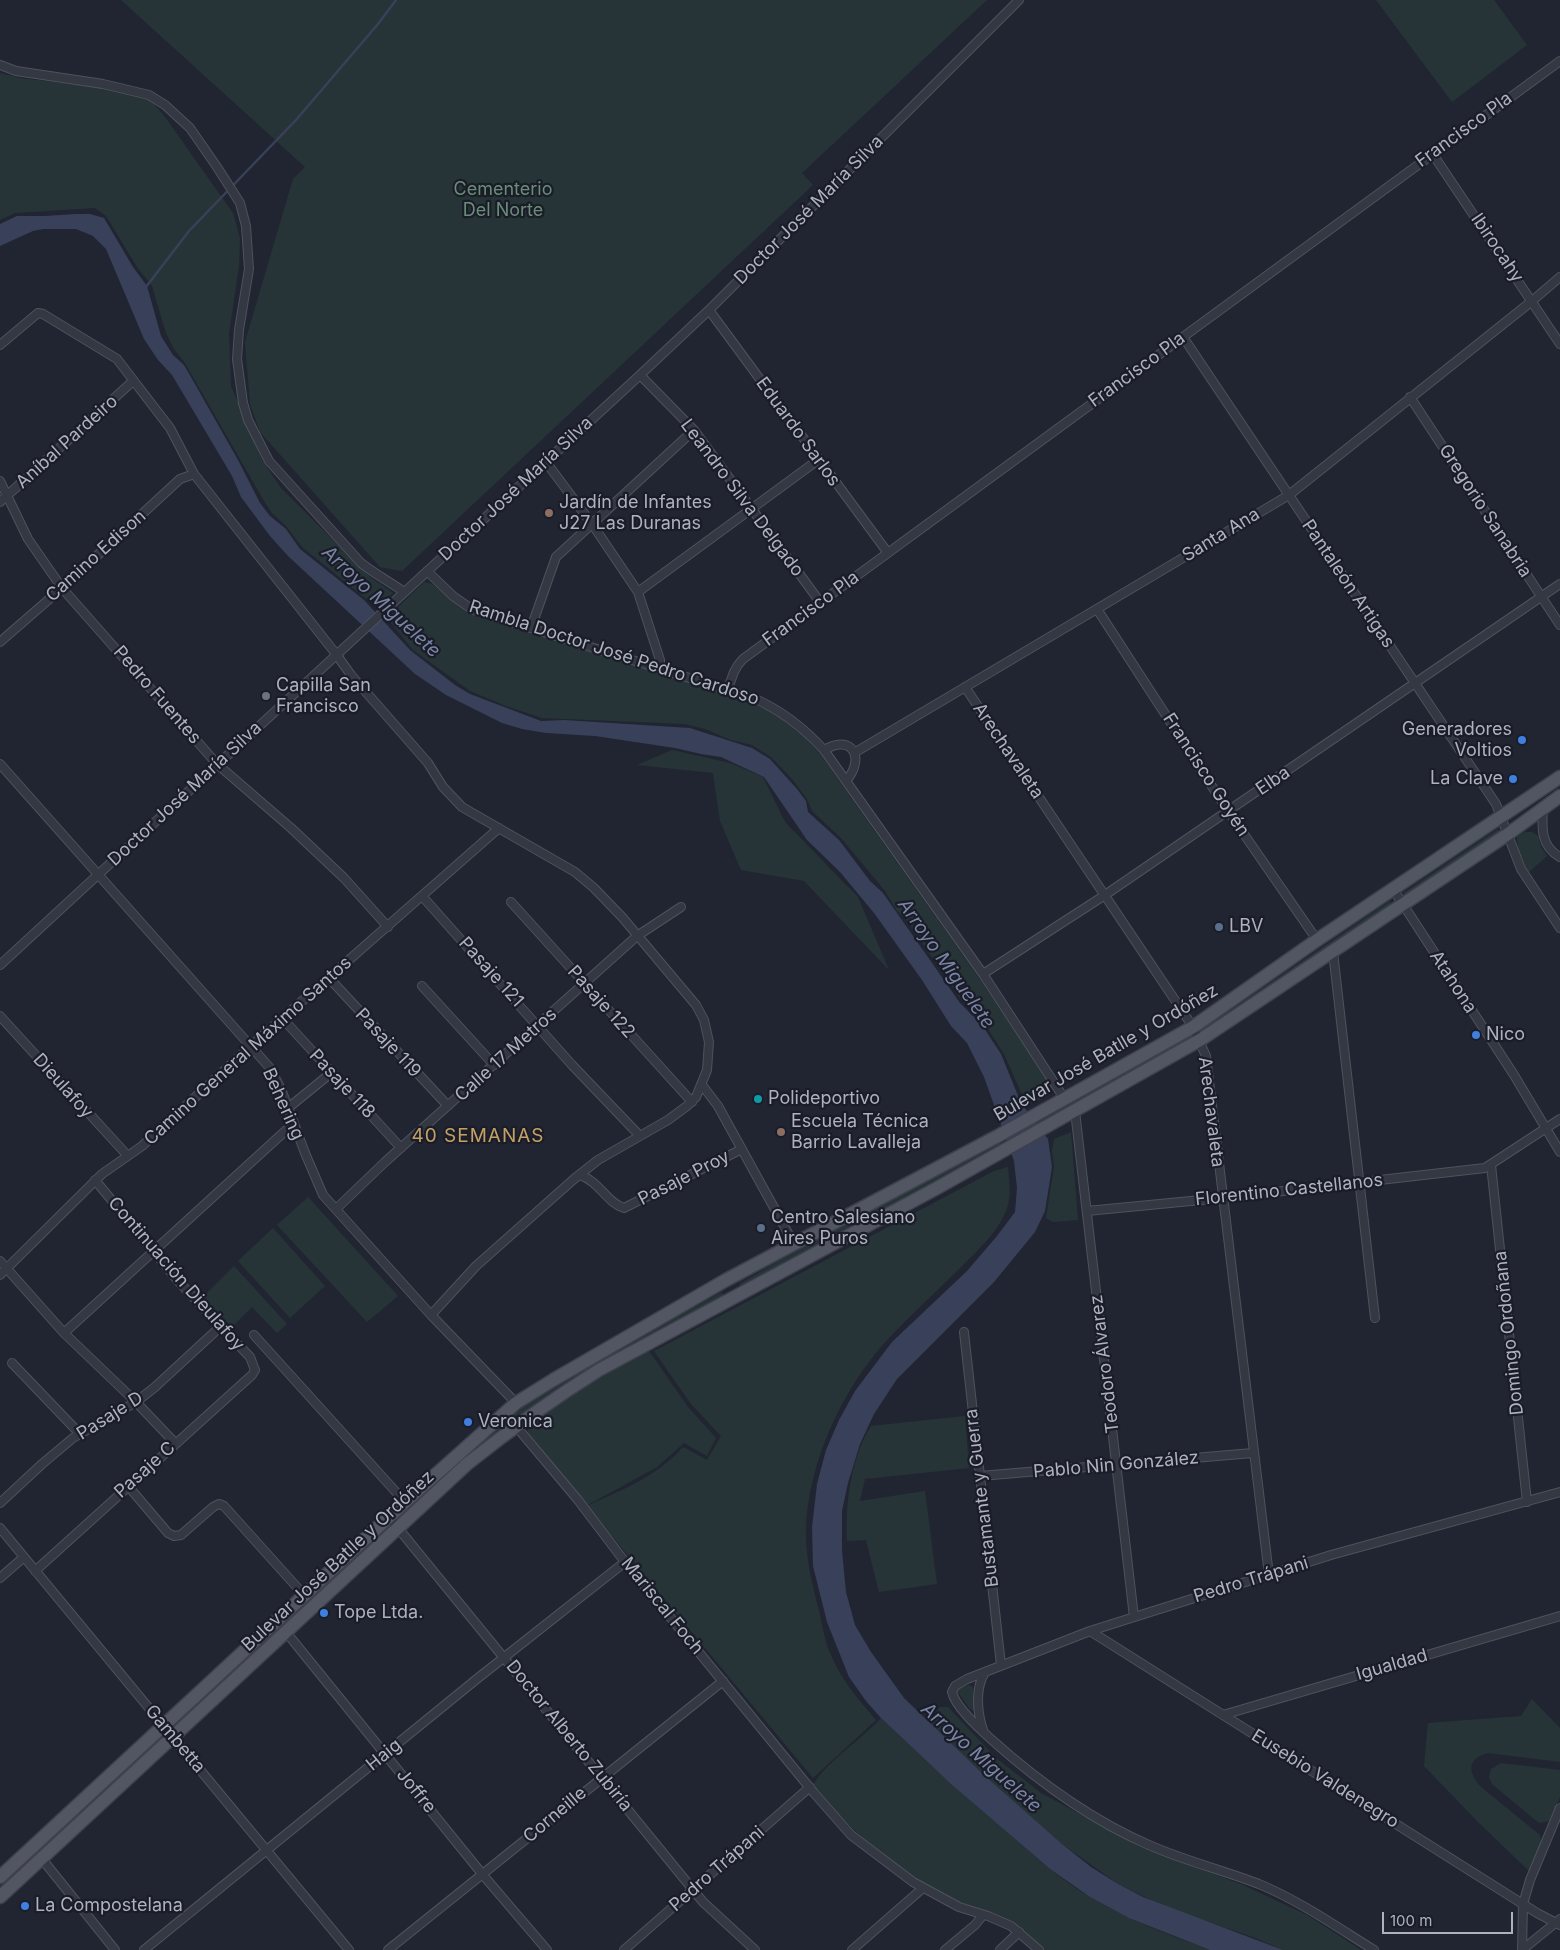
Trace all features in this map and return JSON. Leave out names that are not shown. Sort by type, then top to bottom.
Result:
[{"type":"main road","name":"Bulevar José Batlle y Ordóñez","points":[[0,1877],[472,1440],[516,1404],[553,1380],[726,1280],[996,1137],[1193,1027],[1317,940],[1560,777]]},
{"type":"main road","name":"Bulevar José Batlle y Ordóñez","points":[[0,1897],[467,1464],[515,1425],[599,1370],[1001,1152],[1200,1040],[1508,834],[1560,796]]},
{"type":"street","name":"Doctor José María Silva","points":[[0,965],[709,310],[1019,0]]},
{"type":"street","name":"Francisco Pla","points":[[728,690],[732,674],[743,658],[1560,61]]},
{"type":"street","points":[[0,65],[16,71],[103,84],[149,95],[165,105],[190,128],[240,203],[248,242],[249,269],[239,330],[237,359],[243,403],[248,420],[269,462],[361,563],[377,576],[404,592]]},
{"type":"street","name":"Ibirocahy","points":[[1432,153],[1560,344]]},
{"type":"street","name":"Santa Ana","points":[[854,753],[1289,495],[1560,277]]},
{"type":"street","name":"Eduardo Sarlos","points":[[709,310],[888,553]]},
{"type":"street","points":[[0,345],[38,313],[43,314],[117,359],[170,428],[194,474],[351,675],[428,763],[443,787],[462,807],[473,815],[575,872],[594,888],[691,998],[704,1020],[709,1042],[708,1070],[692,1102],[668,1120],[594,1164],[580,1175],[476,1266],[431,1315]]},
{"type":"street","name":"Pantaleón Artigas","points":[[1182,337],[1496,804],[1525,876],[1560,928]]},
{"type":"street","name":"Leandro Silva Delgado","points":[[640,375],[694,430],[753,508],[820,602]]},
{"type":"street","name":"Aníbal Pardeiro","points":[[0,502],[133,381]]},
{"type":"street","name":"Gregorio Sanabria","points":[[1410,397],[1560,625]]},
{"type":"street","points":[[531,628],[556,557],[694,430]]},
{"type":"street","points":[[638,592],[818,460]]},
{"type":"street","points":[[546,462],[592,524],[638,592],[660,660],[660,667]]},
{"type":"street","name":"Camino Edison","points":[[0,642],[62,588],[180,479],[194,474]]},
{"type":"street","name":"Pedro Fuentes","points":[[0,481],[33,549],[62,588],[218,764],[331,865],[388,927]]},
{"type":"street","name":"Rambla Doctor José Pedro Cardoso","points":[[427,571],[462,604],[473,610],[660,667],[753,698],[782,713],[809,734],[824,750],[983,974],[1064,1098]]},
{"type":"street","name":"Elba","points":[[983,974],[1105,895],[1560,584]]},
{"type":"street","name":"Francisco Goyén","points":[[1097,609],[1228,811],[1317,940]]},
{"type":"street","name":"Arechavaleta","points":[[965,687],[1193,1027],[1206,1056],[1269,1575]]},
{"type":"street","points":[[824,750],[830,746],[844,744],[851,748],[854,753],[856,766],[846,781]]},
{"type":"street","name":"Behering","points":[[0,764],[270,1068],[323,1195],[431,1315],[516,1404]]},
{"type":"street","points":[[1543,808],[1542,825],[1545,842],[1550,850],[1560,857]]},
{"type":"street","name":"Camino General Máximo Santos","points":[[0,1275],[95,1180],[142,1146],[251,1046],[499,828]]},
{"type":"street","name":"Atahona","points":[[1393,889],[1514,1075],[1560,1152]]},
{"type":"street","name":"Pasaje 121","points":[[422,896],[538,1025],[566,1059],[640,1136]]},
{"type":"street","name":"Pasaje 122","points":[[510,902],[692,1102]]},
{"type":"street","name":"Calle 17 Metros","points":[[336,1209],[637,936],[681,907]]},
{"type":"street","points":[[1333,952],[1374,1318]]},
{"type":"street","name":"Pasaje 119","points":[[329,978],[448,1106]]},
{"type":"street","points":[[422,986],[494,1065]]},
{"type":"street","name":"Dieulafoy","points":[[0,1016],[127,1156]]},
{"type":"street","name":"Pasaje 118","points":[[282,1019],[330,1073],[402,1148]]},
{"type":"street","points":[[288,1108],[330,1073]]},
{"type":"street","points":[[702,1085],[718,1106],[794,1244]]},
{"type":"street","name":"Teodoro Álvarez","points":[[1075,1111],[1134,1617]]},
{"type":"street","points":[[1491,1165],[1560,1119]]},
{"type":"street","points":[[64,1333],[294,1123]]},
{"type":"street","name":"Pasaje Proy","points":[[580,1175],[596,1183],[614,1203],[624,1208],[742,1149]]},
{"type":"street","points":[[594,1164],[593,1176],[596,1183]]},
{"type":"street","name":"Florentino Castellanos","points":[[1087,1211],[1359,1183],[1485,1168],[1491,1165]]},
{"type":"street","name":"Domingo Ordoñana","points":[[1491,1165],[1527,1502]]},
{"type":"street","name":"Continuación Dieulafoy","points":[[95,1180],[153,1251],[220,1327],[250,1357],[255,1370]]},
{"type":"street","points":[[0,1260],[64,1333],[136,1402],[175,1443]]},
{"type":"street","points":[[726,1280],[734,1297]]},
{"type":"street","name":"Pasaje D","points":[[0,1503],[42,1464],[80,1434],[136,1402],[155,1387],[220,1327]]},
{"type":"street","name":"Bustamante y Guerra","points":[[964,1332],[1001,1665]]},
{"type":"street","points":[[254,1335],[405,1502]]},
{"type":"street","points":[[12,1363],[80,1434]]},
{"type":"street","name":"Pasaje C","points":[[35,1571],[252,1375],[255,1370]]},
{"type":"street","name":"Mariscal Foch","points":[[515,1425],[578,1500],[625,1562],[851,1835],[923,1888],[959,1907],[1004,1922],[1019,1932],[1039,1950]]},
{"type":"street","name":"Pablo Nin González","points":[[980,1476],[1253,1453]]},
{"type":"street","points":[[128,1486],[168,1533],[174,1536],[182,1535],[213,1507],[219,1504],[224,1506],[304,1595]]},
{"type":"street","name":"Pedro Trápani","points":[[984,1732],[955,1701],[952,1692],[960,1682],[1090,1631],[1134,1617],[1331,1555],[1560,1492]]},
{"type":"street","name":"Doctor Alberto Zubiría","points":[[389,1517],[703,1902],[755,1950]]},
{"type":"street","name":"Gambetta","points":[[0,1528],[349,1950]]},
{"type":"street","points":[[0,1578],[24,1557]]},
{"type":"street","name":"Haig","points":[[144,1950],[625,1562]]},
{"type":"street","name":"Igualdad","points":[[1223,1715],[1560,1616]]},
{"type":"street","name":"Eusebio Valdenegro","points":[[1090,1631],[1523,1904],[1558,1922]]},
{"type":"street","name":"Joffre","points":[[286,1632],[483,1875],[547,1950]]},
{"type":"street","points":[[985,1672],[978,1686],[979,1711],[984,1732],[1020,1765],[1050,1788],[1098,1819],[1130,1836],[1165,1852],[1260,1885],[1306,1908],[1374,1950]]},
{"type":"street","name":"Corneille","points":[[388,1950],[446,1902],[483,1875],[602,1776],[723,1681]]},
{"type":"street","name":"Pedro Trápani","points":[[624,1950],[810,1787]]},
{"type":"street","points":[[1522,1950],[1523,1904],[1530,1880],[1560,1808]]},
{"type":"street","points":[[42,1859],[115,1950]]},
{"type":"street","points":[[852,1950],[923,1888]]},
{"type":"street","points":[[946,1950],[975,1925],[983,1914]]},
{"type":"street","points":[[1522,1950],[1558,1922]]},
{"type":"street","points":[[1000,1950],[1019,1932]]},
{"type":"green space","name":"Cementerio Del Norte","points":[[121,0],[987,0],[802,173],[813,185],[402,571],[380,567],[260,432],[250,404],[245,342],[293,179],[305,167]]},
{"type":"green space","points":[[1376,0],[1494,0],[1527,45],[1452,102]]},
{"type":"green space","points":[[0,73],[20,78],[138,92],[154,104],[165,117],[233,213],[240,238],[239,265],[229,334],[231,386],[262,460],[281,488],[370,577],[393,593],[376,607],[302,547],[286,526],[272,513],[185,363],[174,349],[166,333],[152,286],[137,267],[106,216],[95,208],[15,213],[0,220]]},
{"type":"green space","points":[[424,582],[432,584],[471,615],[700,686],[763,708],[776,714],[804,737],[820,754],[981,981],[1052,1088],[1048,1095],[1027,1106],[1004,1054],[985,1024],[962,1001],[908,922],[897,911],[885,891],[841,838],[812,811],[807,799],[792,779],[771,757],[752,745],[731,740],[705,729],[685,724],[542,718],[470,691],[413,650],[387,618]]},
{"type":"green space","points":[[672,750],[730,763],[763,777],[785,822],[858,897],[889,970],[804,881],[741,870],[720,821],[713,773],[637,765]]},
{"type":"green space","points":[[1498,829],[1500,832],[1405,896],[1403,893]]},
{"type":"green space","points":[[1525,832],[1532,832],[1538,836],[1541,847],[1547,856],[1528,873],[1518,848],[1517,837]]},
{"type":"green space","points":[[1390,901],[1392,904],[1213,1026],[1211,1023]]},
{"type":"green space","points":[[1192,1035],[1194,1038],[1034,1128],[1032,1123],[1165,1052]]},
{"type":"green space","points":[[1071,1132],[1078,1220],[1053,1222],[1046,1218],[1054,1167],[1052,1151],[1054,1139]]},
{"type":"green space","points":[[1000,1142],[1002,1145],[741,1286],[739,1284],[777,1262]]},
{"type":"green space","points":[[1008,1167],[1009,1200],[998,1227],[980,1248],[910,1316],[881,1347],[865,1368],[849,1391],[836,1416],[815,1470],[806,1525],[807,1552],[824,1635],[840,1673],[876,1720],[813,1778],[587,1506],[651,1474],[683,1447],[707,1460],[721,1436],[691,1404],[654,1351],[994,1171]]},
{"type":"green space","points":[[308,1197],[398,1296],[367,1322],[277,1225]]},
{"type":"green space","points":[[273,1228],[325,1286],[290,1318],[238,1261]]},
{"type":"green space","points":[[234,1266],[287,1324],[277,1333],[252,1307],[232,1327],[203,1297]]},
{"type":"green space","points":[[722,1292],[723,1296],[587,1372],[524,1412],[469,1456],[401,1519],[398,1517],[475,1445],[524,1406],[596,1360]]},
{"type":"green space","points":[[649,1351],[688,1407],[716,1438],[707,1456],[684,1443],[657,1467],[586,1506],[530,1437],[528,1427],[548,1409],[565,1398]]},
{"type":"green space","points":[[965,1416],[969,1468],[865,1479],[860,1501],[925,1491],[937,1584],[879,1592],[866,1540],[847,1541],[848,1497],[854,1467],[864,1438],[871,1426]]},
{"type":"green space","points":[[385,1528],[388,1530],[178,1724],[176,1723]]},
{"type":"green space","points":[[969,1685],[973,1687],[975,1712],[970,1709],[957,1691],[959,1688]]},
{"type":"green space","points":[[1532,1699],[1560,1728],[1560,1762],[1488,1753],[1476,1759],[1471,1766],[1473,1776],[1481,1787],[1540,1835],[1541,1843],[1529,1871],[1424,1766],[1428,1723],[1521,1716]]},
{"type":"green space","points":[[940,1707],[948,1707],[996,1758],[1041,1793],[1141,1847],[1243,1885],[1307,1915],[1361,1950],[1283,1950],[1253,1937],[1170,1909],[1120,1885],[1062,1844],[928,1722]]},
{"type":"green space","points":[[881,1718],[963,1794],[1061,1878],[1106,1906],[1164,1933],[1210,1950],[1044,1950],[1025,1933],[1011,1924],[953,1900],[911,1876],[881,1854],[852,1828],[814,1785],[834,1761]]},
{"type":"green space","points":[[160,1736],[162,1739],[0,1890],[0,1885]]},
{"type":"green space","points":[[1501,1763],[1560,1770],[1560,1797],[1549,1821],[1539,1823],[1492,1784],[1489,1777],[1491,1769]]},
{"type":"water","points":[[90,214],[104,218],[133,267],[147,286],[161,336],[173,355],[184,365],[260,503],[270,516],[286,529],[300,549],[364,600],[410,650],[455,685],[470,694],[541,721],[564,720],[690,728],[752,748],[770,759],[806,801],[808,812],[839,840],[870,881],[883,893],[960,1003],[982,1025],[1001,1054],[1021,1103],[1048,1139],[1052,1167],[1045,1211],[1035,1232],[994,1282],[897,1379],[874,1414],[860,1444],[842,1511],[842,1551],[846,1592],[855,1625],[871,1652],[904,1698],[984,1775],[1091,1867],[1143,1897],[1283,1950],[1210,1950],[1129,1918],[1090,1897],[1050,1869],[951,1784],[881,1718],[849,1677],[827,1622],[813,1566],[812,1527],[817,1484],[826,1450],[839,1420],[855,1391],[892,1342],[967,1271],[1015,1212],[1017,1188],[1014,1161],[984,1077],[967,1043],[951,1026],[922,980],[874,913],[840,872],[807,840],[764,777],[721,757],[595,736],[546,733],[502,723],[446,695],[415,674],[288,556],[270,536],[241,497],[232,476],[172,375],[158,360],[144,339],[106,249],[93,236],[76,229],[43,229],[33,231],[0,246],[0,224],[17,216]]},
{"type":"waterway","points":[[146,287],[189,231],[296,120],[378,24],[396,0]]},
{"type":"place","name":"Jardín de Infantes J27 Las Duranas","points":[[549,513]]},
{"type":"place","name":"Capilla San Francisco","points":[[266,696]]},
{"type":"place","name":"Generadores Voltios","points":[[1522,740]]},
{"type":"place","name":"La Clave","points":[[1513,779]]},
{"type":"place","name":"LBV","points":[[1219,927]]},
{"type":"place","name":"Nico","points":[[1476,1035]]},
{"type":"place","name":"Polideportivo","points":[[758,1099]]},
{"type":"place","name":"Escuela Técnica Barrio Lavalleja","points":[[781,1132]]},
{"type":"place","name":"Centro Salesiano Aires Puros","points":[[761,1228]]},
{"type":"place","name":"Veronica","points":[[468,1422]]},
{"type":"place","name":"Tope Ltda.","points":[[324,1613]]},
{"type":"place","name":"La Compostelana","points":[[25,1906]]},
{"type":"district","name":"40 SEMANAS","points":[[478,1136]]},
{"type":"water label","name":"Arroyo Miguelete","points":[[381,602]]},
{"type":"water label","name":"Arroyo Miguelete","points":[[946,964]]},
{"type":"water label","name":"Arroyo Miguelete","points":[[981,1758]]}]
